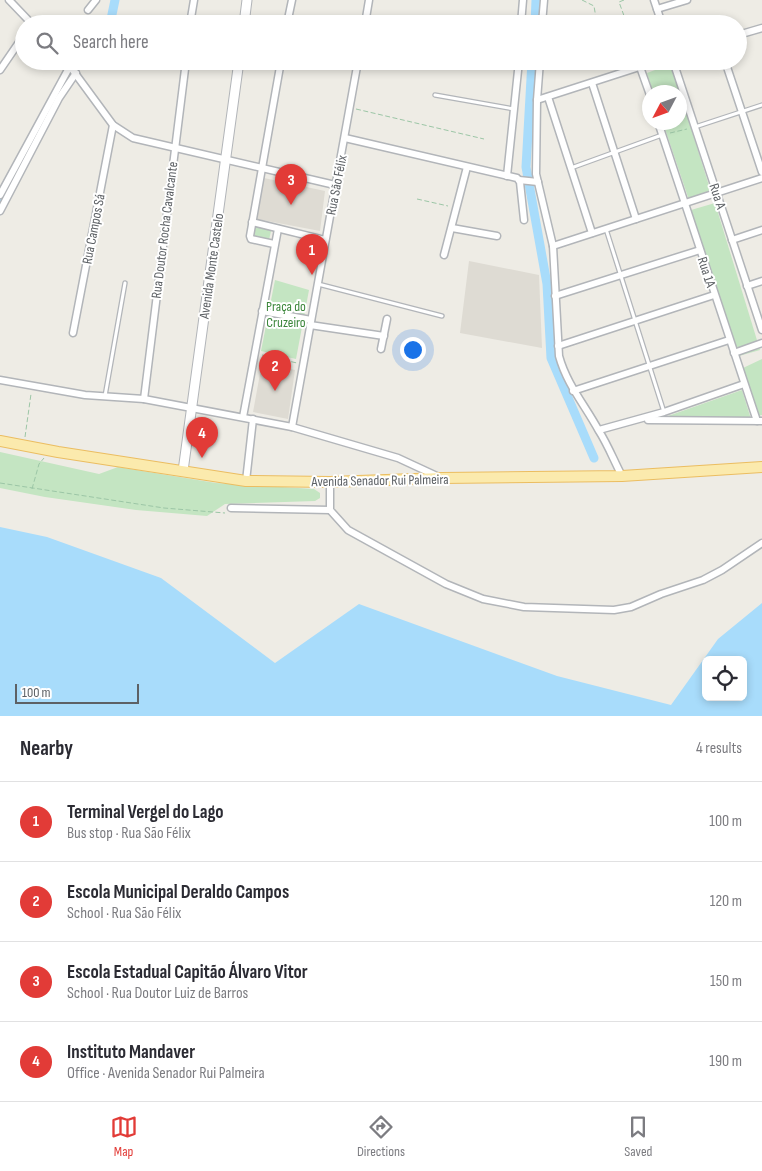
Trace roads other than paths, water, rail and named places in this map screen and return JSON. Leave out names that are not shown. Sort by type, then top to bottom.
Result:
[{"type":"main road","name":"Avenida Senador Rui Palmeira","points":[[0,441],[58,452],[246,481],[330,482],[442,478],[622,476],[762,467]]},
{"type":"street","points":[[9,0],[23,15]]},
{"type":"street","points":[[88,10],[96,0]]},
{"type":"street","points":[[192,15],[194,0]]},
{"type":"street","points":[[245,15],[247,0]]},
{"type":"street","points":[[289,15],[292,0]]},
{"type":"street","points":[[366,15],[369,0]]},
{"type":"street","points":[[522,15],[523,0]]},
{"type":"street","points":[[543,15],[544,0]]},
{"type":"street","points":[[654,0],[659,15]]},
{"type":"street","points":[[657,9],[687,0]]},
{"type":"street","points":[[747,32],[762,28]]},
{"type":"street","points":[[0,70],[15,48]]},
{"type":"street","points":[[0,195],[65,70]]},
{"type":"street","points":[[73,70],[102,113],[113,125],[133,138],[336,185]]},
{"type":"street","name":"Rua Doutor Rocha Cavalcante","points":[[144,399],[185,70]]},
{"type":"street","name":"Avenida Monte Castelo","points":[[183,471],[238,70]]},
{"type":"street","points":[[274,244],[250,238],[278,70]]},
{"type":"street","name":"Rua São Félix","points":[[292,427],[356,70]]},
{"type":"street","points":[[507,176],[517,70]]},
{"type":"street","points":[[524,220],[526,181],[535,161],[536,100],[539,70]]},
{"type":"street","points":[[536,100],[631,70]]},
{"type":"street","points":[[641,70],[646,85]]},
{"type":"street","name":"Rua A","points":[[676,70],[762,330]]},
{"type":"street","points":[[728,70],[762,172]]},
{"type":"street","points":[[0,210],[60,98],[76,73]]},
{"type":"street","points":[[592,83],[636,219]]},
{"type":"street","points":[[548,97],[592,233]]},
{"type":"street","name":"Rua Campos Sá","points":[[73,333],[113,125]]},
{"type":"street","name":"Rua 1A","points":[[660,130],[729,340],[759,421]]},
{"type":"street","points":[[345,138],[526,181]]},
{"type":"street","points":[[444,255],[467,167]]},
{"type":"street","points":[[553,246],[762,178]]},
{"type":"street","points":[[526,181],[553,246],[558,346],[562,368],[573,391],[599,430],[622,476]]},
{"type":"street","points":[[252,222],[326,240]]},
{"type":"street","points":[[452,228],[497,236]]},
{"type":"street","points":[[244,417],[278,229]]},
{"type":"street","points":[[732,240],[762,230]]},
{"type":"street","points":[[555,296],[700,250]]},
{"type":"street","points":[[747,286],[762,281]]},
{"type":"street","points":[[558,346],[714,295]]},
{"type":"street","points":[[262,311],[384,336]]},
{"type":"street","points":[[381,350],[387,319]]},
{"type":"street","points":[[573,391],[729,340]]},
{"type":"street","points":[[734,353],[762,344]]},
{"type":"street","points":[[0,380],[85,395],[144,399],[292,427],[398,458],[442,478]]},
{"type":"street","points":[[599,430],[641,420],[744,384]]},
{"type":"street","points":[[246,481],[253,419]]},
{"type":"street","points":[[641,420],[759,421]]},
{"type":"street","points":[[330,482],[330,510],[348,530],[446,584],[483,599],[524,607],[614,610],[632,607],[661,594],[703,580],[722,570],[762,543]]},
{"type":"street","points":[[231,511],[330,510]]},
{"type":"lane","points":[[435,94],[515,109]]},
{"type":"lane","points":[[696,127],[762,105]]},
{"type":"lane","points":[[570,168],[662,135]]},
{"type":"lane","points":[[606,229],[664,412]]},
{"type":"lane","points":[[105,396],[125,283]]},
{"type":"lane","points":[[318,284],[442,316]]},
{"type":"water","points":[[0,527],[47,537],[161,578],[275,663],[359,604],[557,676],[671,705],[702,661],[702,701],[747,701],[747,656],[706,656],[718,639],[762,603],[762,716],[0,716]]},
{"type":"waterway","points":[[112,15],[115,0]]},
{"type":"waterway","points":[[535,15],[536,0]]},
{"type":"waterway","points":[[531,70],[526,167],[547,284],[551,358],[594,458]]},
{"type":"waterway","points":[[54,101],[69,75]]},
{"type":"waterway","points":[[0,201],[7,187]]},
{"type":"place","name":"Escola Estadual Capitão Álvaro Vitor","points":[[291,205]]},
{"type":"place","name":"Terminal Vergel do Lago","points":[[312,275]]},
{"type":"place","name":"Escola Municipal Deraldo Campos","points":[[275,391]]},
{"type":"place","name":"Instituto Mandaver","points":[[202,458]]},
{"type":"park label","name":"Praça do Cruzeiro","points":[[286,314]]}]
